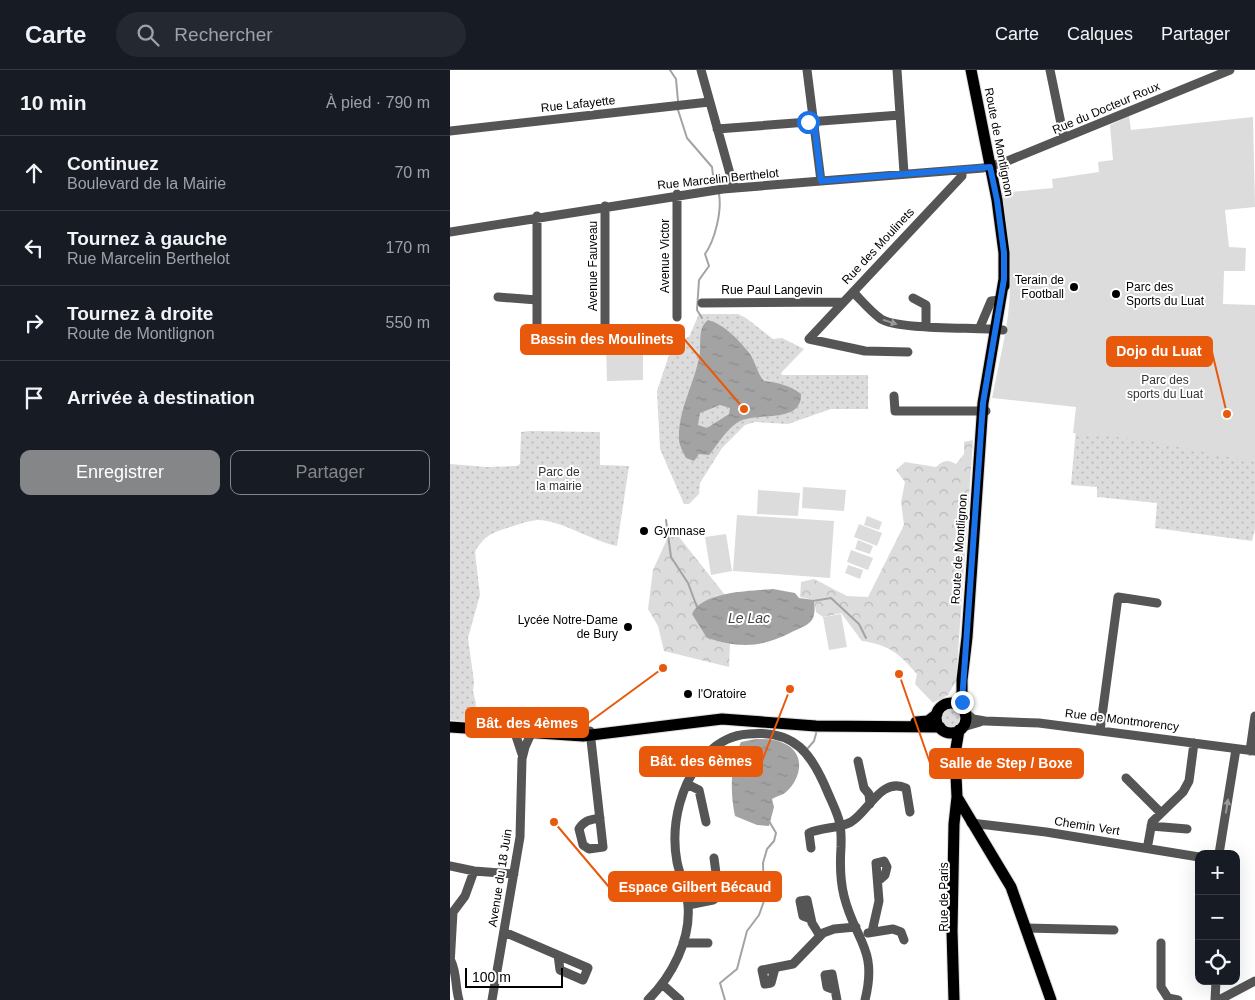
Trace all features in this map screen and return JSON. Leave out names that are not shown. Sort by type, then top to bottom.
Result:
[{"type":"main road","name":"Route de Montlignon","points":[[964,710],[962,680],[967,637],[983,414],[993,394],[1004,279],[1004,253],[997,200],[971,70]]},
{"type":"main road","name":"Route de Montlignon","points":[[1000,330],[1000,300],[1004,279]]},
{"type":"main road","name":"Route de Montlignon","points":[[948,703],[956,695],[962,680]]},
{"type":"main road","points":[[450,727],[555,735],[707,720],[740,719],[816,726],[943,729],[961,729],[966,720],[964,710],[956,704],[948,703],[941,707],[937,714],[937,721],[943,729]]},
{"type":"main road","points":[[590,733],[727,714],[836,722],[923,722],[937,714]]},
{"type":"main road","name":"Rue de Paris","points":[[943,729],[955,754]]},
{"type":"main road","name":"Rue de Paris","points":[[954,1000],[952,902],[954,810],[957,797],[955,754],[961,729]]},
{"type":"main road","name":"Rue de Paris","points":[[957,797],[963,809],[957,818],[958,1000]]},
{"type":"main road","points":[[963,809],[1009,882],[1051,1000]]},
{"type":"street","points":[[701,70],[734,188]]},
{"type":"street","points":[[807,70],[821,181]]},
{"type":"street","points":[[897,70],[904,173]]},
{"type":"street","name":"Rue du Docteur Roux","points":[[990,167],[1064,138],[1208,74],[1230,70]]},
{"type":"street","points":[[1050,72],[1064,138]]},
{"type":"street","name":"Rue Lafayette","points":[[450,131],[709,102]]},
{"type":"street","points":[[717,128],[900,116]]},
{"type":"street","name":"Rue Marcelin Berthelot","points":[[450,232],[677,194],[990,167]]},
{"type":"street","name":"Rue des Moulinets","points":[[908,352],[866,351],[809,339],[962,176],[962,170]]},
{"type":"street","name":"Avenue Victor","points":[[677,194],[677,317]]},
{"type":"street","name":"Avenue Fauveau","points":[[605,206],[606,327]]},
{"type":"street","points":[[537,216],[537,336]]},
{"type":"street","points":[[853,292],[881,319],[906,326],[980,327],[1000,330]]},
{"type":"street","points":[[498,297],[537,300]]},
{"type":"street","points":[[913,298],[926,305],[926,326]]},
{"type":"street","points":[[980,327],[991,300],[1000,300]]},
{"type":"street","name":"Rue Paul Langevin","points":[[702,303],[842,302]]},
{"type":"street","points":[[894,396],[896,411],[983,414]]},
{"type":"street","points":[[1100,731],[1118,597],[1158,603]]},
{"type":"street","name":"Rue de Montmorency","points":[[964,710],[973,719],[985,721],[1039,723],[1253,751]]},
{"type":"street","points":[[1253,751],[1255,716]]},
{"type":"street","name":"Rue de Montmorency","points":[[961,729],[985,721]]},
{"type":"street","points":[[590,733],[600,818]]},
{"type":"street","points":[[648,1000],[662,984],[677,959],[686,931],[688,905],[674,840],[677,816],[687,784],[695,769],[709,752],[728,739],[754,733],[781,736],[800,746],[812,760],[842,825],[840,861],[844,896],[869,960],[870,976],[865,1000]]},
{"type":"street","name":"Avenue du 18 Juin","points":[[492,1000],[520,836],[523,734]]},
{"type":"street","points":[[1148,844],[1151,826],[1161,813],[1183,792],[1189,782],[1194,743]]},
{"type":"street","points":[[1220,850],[1236,749]]},
{"type":"street","points":[[858,761],[864,788],[869,794],[870,804]]},
{"type":"street","points":[[1126,778],[1161,813]]},
{"type":"street","points":[[687,784],[698,790],[706,822]]},
{"type":"street","points":[[811,848],[809,833],[842,825],[856,818],[886,788],[898,784],[906,788],[910,812]]},
{"type":"street","name":"Chemin Vert","points":[[972,823],[1046,832],[1195,856]]},
{"type":"street","points":[[1151,826],[1187,829]]},
{"type":"street","points":[[688,905],[713,900],[720,896],[714,858]]},
{"type":"street","points":[[450,866],[474,871],[514,874]]},
{"type":"street","points":[[459,1000],[452,983],[455,970],[450,963],[451,924],[454,902],[465,896],[474,871]]},
{"type":"street","points":[[872,932],[879,900],[878,881]]},
{"type":"street","points":[[811,919],[820,936]]},
{"type":"street","points":[[1025,928],[1114,930]]},
{"type":"street","points":[[775,968],[793,964],[820,936],[834,929],[872,932],[893,929],[902,932],[904,940]]},
{"type":"street","points":[[504,932],[558,955]]},
{"type":"street","points":[[1161,942],[1161,987],[1168,998],[1178,1000]]},
{"type":"street","points":[[683,943],[708,943]]},
{"type":"street","points":[[1224,999],[1255,981]]},
{"type":"street","points":[[662,984],[680,1000]]},
{"type":"street","points":[[1215,1000],[1216,985]]},
{"type":"street","points":[[835,990],[837,1000]]},
{"type":"green space","name":"Parc des Sports du Luat","points":[[1129,116],[1131,130],[1253,117],[1255,207],[1225,210],[1229,247],[1246,248],[1245,271],[1224,271],[1223,304],[1255,305],[1255,462],[1138,439],[1073,433],[1076,407],[992,398],[1010,299],[1009,250],[1001,193],[1053,188],[1052,179],[1099,172],[1098,162],[1113,160],[1110,125]]},
{"type":"green space","name":"Parc des sports du Luat","points":[[1223,270],[1221,305],[1255,306],[1255,529],[1252,541],[1155,528],[1157,503],[1097,497],[1097,487],[1071,485],[1078,406]]},
{"type":"green space","points":[[699,314],[738,314],[773,339],[782,338],[804,349],[781,373],[782,375],[868,375],[868,409],[831,409],[788,424],[755,422],[745,425],[722,448],[700,483],[699,494],[689,504],[684,504],[660,449],[657,391],[669,355],[676,341],[689,337]]},
{"type":"green space","points":[[643,345],[643,380],[607,381],[606,346]]},
{"type":"green space","name":"Parc de la mairie","points":[[521,432],[600,432],[600,465],[629,466],[617,546],[597,540],[565,526],[537,520],[501,530],[484,539],[475,552],[480,595],[468,638],[476,704],[473,720],[469,722],[450,720],[450,464],[487,467],[517,466],[520,464]]},
{"type":"green space","points":[[973,440],[956,681],[948,695],[933,703],[915,684],[917,674],[905,661],[887,648],[862,641],[841,613],[823,617],[816,612],[814,600],[800,597],[801,582],[814,579],[847,596],[868,597],[904,525],[901,502],[905,482],[896,470],[905,462],[936,467],[946,461],[956,464],[964,454],[964,442]]},
{"type":"green space","points":[[803,487],[846,490],[844,511],[802,508]]},
{"type":"green space","points":[[758,490],[800,493],[798,516],[757,514]]},
{"type":"green space","points":[[737,515],[834,521],[830,578],[733,571]]},
{"type":"green space","points":[[867,516],[882,522],[879,530],[864,525]]},
{"type":"green space","points":[[859,524],[882,533],[877,546],[854,537]]},
{"type":"green space","points":[[672,528],[725,595],[715,596],[707,638],[730,644],[729,667],[664,651],[658,626],[648,609],[653,570]]},
{"type":"green space","points":[[726,534],[732,571],[711,575],[705,537]]},
{"type":"green space","points":[[858,540],[873,546],[870,554],[855,549]]},
{"type":"green space","points":[[851,550],[873,558],[868,570],[847,562]]},
{"type":"green space","points":[[848,565],[863,570],[860,579],[845,573]]},
{"type":"green space","points":[[841,614],[847,647],[829,650],[823,617]]},
{"type":"green space","points":[[952,708],[959,711],[962,718],[959,725],[952,728],[945,725],[942,718],[945,711]]},
{"type":"water","points":[[708,320],[720,325],[737,339],[750,354],[764,381],[788,386],[801,394],[799,403],[794,410],[778,415],[748,418],[740,421],[727,432],[709,455],[699,454],[694,461],[686,458],[681,448],[679,428],[698,363],[701,334]],"holes":[[[720,405],[730,408],[729,414],[707,428],[698,425],[700,413]]]},
{"type":"water","name":"Le Lac","points":[[773,589],[795,593],[799,598],[814,600],[814,614],[810,622],[802,628],[769,642],[739,645],[707,638],[692,614],[697,606],[716,597],[740,592]]},
{"type":"water","points":[[756,739],[777,741],[790,747],[798,759],[799,766],[796,780],[785,793],[772,799],[774,807],[769,826],[757,825],[735,816],[732,798],[732,779],[737,751],[741,742]],"holes":[[[762,755],[763,765],[751,772],[741,767],[744,759]]]},
{"type":"waterway","points":[[670,70],[676,79],[678,101]]},
{"type":"waterway","points":[[678,110],[687,138],[712,167],[714,184]]},
{"type":"waterway","points":[[702,318],[697,310],[699,280],[709,266],[705,254],[717,225],[719,194]]},
{"type":"waterway","points":[[666,520],[671,557],[688,583],[697,607]]},
{"type":"waterway","points":[[813,601],[831,598],[859,624],[866,638]]},
{"type":"waterway","points":[[808,748],[814,741],[817,730]]},
{"type":"waterway","points":[[725,1000],[720,983],[737,969],[747,931],[759,915],[764,901],[763,863],[767,849],[774,841],[776,833],[769,821]]},
{"type":"place","name":"Terain de Football","points":[[1074,287]]},
{"type":"place","name":"Parc des Sports du Luat","points":[[1116,294]]},
{"type":"place","name":"Bassin des Moulinets","points":[[744,409]]},
{"type":"place","name":"Dojo du Luat","points":[[1227,414]]},
{"type":"place","name":"Gymnase","points":[[644,531]]},
{"type":"place","name":"Lycée Notre-Dame de Bury","points":[[628,627]]},
{"type":"place","name":"Bât. des 4èmes","points":[[663,668]]},
{"type":"place","name":"Salle de Step / Boxe","points":[[899,674]]},
{"type":"place","name":"Bât. des 6èmes","points":[[790,689]]},
{"type":"place","name":"l'Oratoire","points":[[688,694]]},
{"type":"place","name":"Espace Gilbert Bécaud","points":[[554,822]]},
{"type":"route","points":[[808,122],[814,122],[821,181],[990,167],[997,200],[1004,253],[1004,279],[996,338],[983,403],[967,637],[962,680],[962,702]]}]
